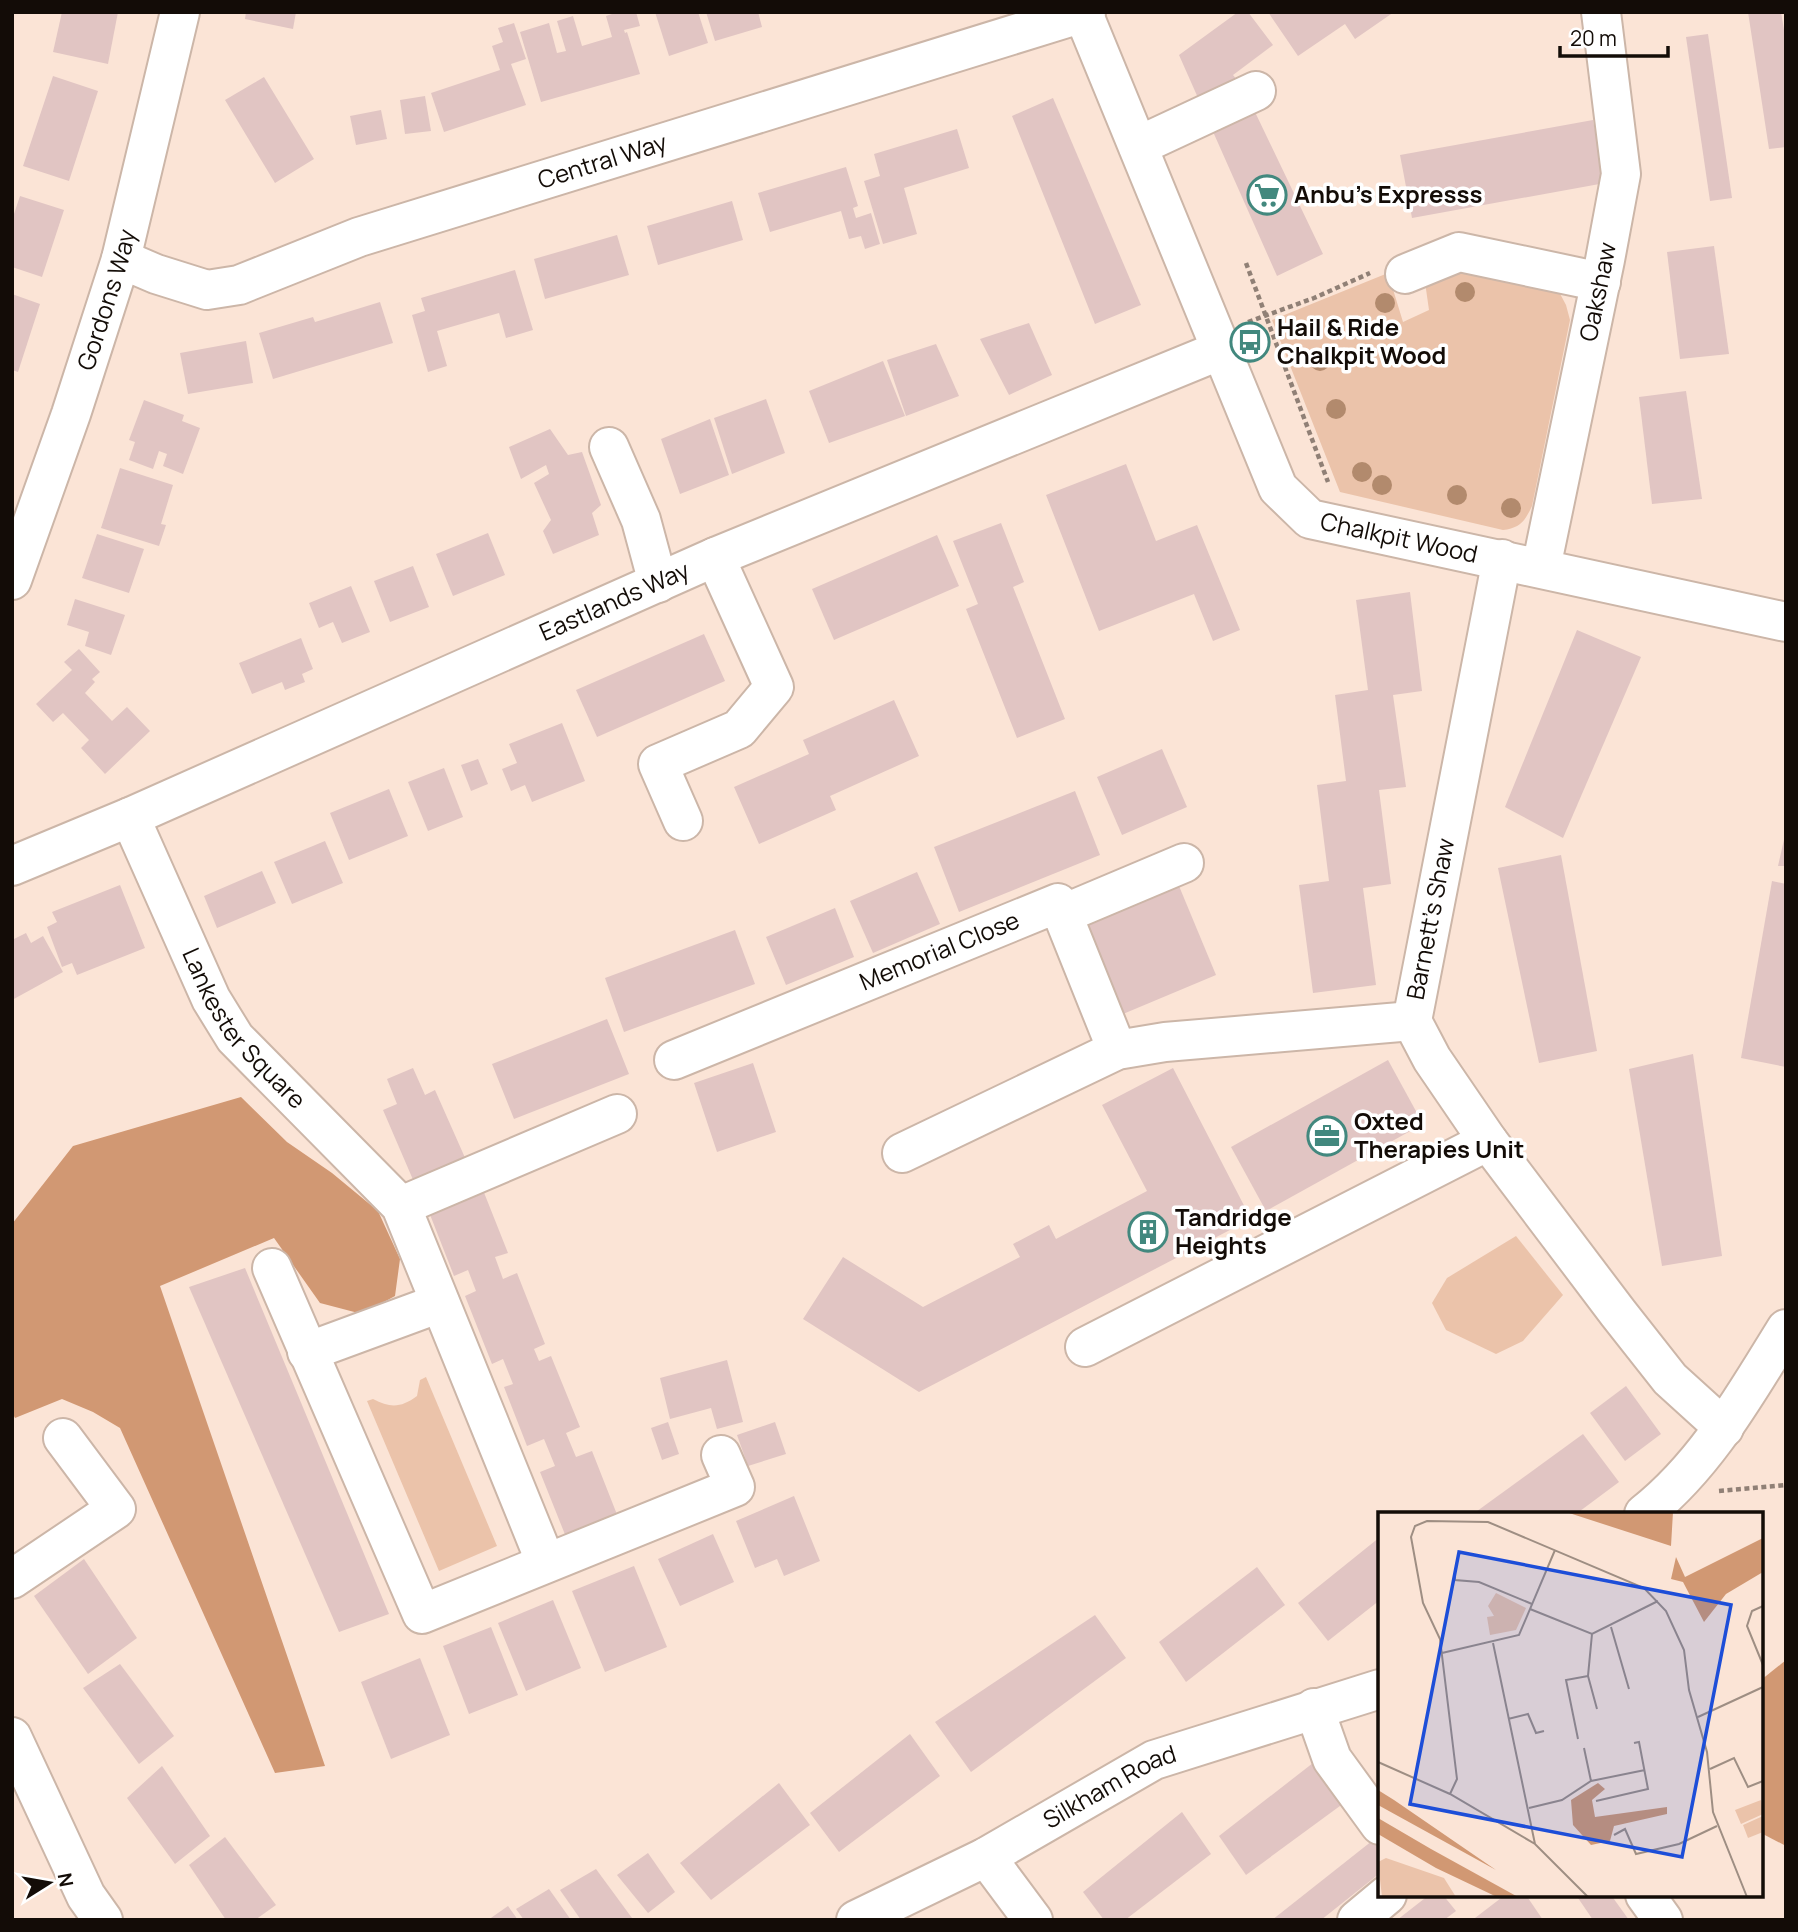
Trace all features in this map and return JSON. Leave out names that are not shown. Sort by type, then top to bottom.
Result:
[{"type":"street","name":"Gordons Way","points":[[12,580],[71,414],[121,259],[180,12]]},
{"type":"street","name":"Oakshaw","points":[[1541,568],[1621,174],[1601,12]]},
{"type":"street","name":"Central Way","points":[[121,259],[156,274],[207,290],[239,285],[359,237],[1084,13]]},
{"type":"street","name":"Chalkpit Wood","points":[[1084,13],[1278,488],[1310,519],[1786,622]]},
{"type":"street","points":[[1138,146],[1256,91]]},
{"type":"street","points":[[1405,274],[1459,252],[1601,282]]},
{"type":"street","name":"Eastlands Way","points":[[12,866],[130,817],[715,557],[1221,350]]},
{"type":"street","points":[[610,447],[641,520],[658,583]]},
{"type":"street","points":[[683,821],[658,764],[739,729],[774,687],[715,557]]},
{"type":"street","name":"Barnett's Shaw","points":[[1502,559],[1412,1021],[1432,1059],[1488,1141],[1670,1379],[1724,1428]]},
{"type":"street","name":"Lankester Square","points":[[130,817],[211,999],[235,1038],[401,1206],[546,1563]]},
{"type":"street","points":[[1117,1049],[1063,914],[1184,863]]},
{"type":"street","name":"Memorial Close","points":[[674,1060],[1058,903],[1063,914]]},
{"type":"street","points":[[902,1153],[1117,1049],[1165,1042],[1412,1021]]},
{"type":"street","points":[[401,1206],[617,1114]]},
{"type":"street","points":[[1085,1346],[1488,1141]]},
{"type":"street","points":[[272,1268],[422,1614],[735,1487],[721,1455]]},
{"type":"street","points":[[307,1352],[440,1303]]},
{"type":"street","points":[[1655,1505],[1724,1428],[1786,1329]]},
{"type":"street","points":[[12,1579],[116,1509],[63,1438]]},
{"type":"street","name":"Silkham Road","points":[[856,1920],[986,1857],[1154,1760],[1378,1690]]},
{"type":"street","points":[[1314,1708],[1332,1759],[1378,1822]]},
{"type":"street","points":[[12,1737],[86,1896],[103,1920]]},
{"type":"street","points":[[986,1857],[1033,1920]]},
{"type":"street","points":[[1357,1920],[1385,1897]]},
{"type":"street","points":[[1647,1897],[1664,1920]]},
{"type":"path","points":[[1246,263],[1331,488]]},
{"type":"path","points":[[1655,1505],[1786,1485]]},
{"type":"shaded area","points":[[1463,266],[1557,288],[1570,320],[1532,506],[1521,523],[1514,528],[1503,530],[1340,492],[1272,320],[1388,273],[1403,322],[1429,310],[1425,282]]},
{"type":"shaded area","points":[[241,1097],[287,1142],[332,1173],[378,1211],[400,1259],[395,1296],[362,1314],[320,1303],[274,1238],[160,1286],[325,1766],[275,1773],[120,1428],[93,1412],[62,1399],[15,1418],[12,1412],[12,1224],[73,1146]]},
{"type":"shaded area","points":[[1516,1236],[1563,1295],[1523,1341],[1496,1354],[1446,1330],[1432,1303],[1447,1278]]},
{"type":"shaded area","points":[[426,1377],[497,1546],[439,1571],[367,1401],[373,1399],[390,1405],[406,1403],[417,1396],[420,1380]]},
{"type":"shaded area","points":[[1786,1660],[1786,1846],[1763,1834],[1763,1678]]},
{"type":"building","points":[[62,12],[118,12],[108,64],[53,52]]},
{"type":"building","points":[[246,12],[296,12],[293,29],[245,19]]},
{"type":"building","points":[[618,12],[636,12],[640,26],[624,30],[627,32],[640,74],[541,102],[520,32],[549,23],[557,53],[566,51],[557,21],[573,16],[582,46],[612,37],[606,16]]},
{"type":"building","points":[[655,12],[698,12],[708,43],[669,56]]},
{"type":"building","points":[[706,12],[758,12],[762,27],[715,41]]},
{"type":"building","points":[[1238,12],[1248,12],[1273,45],[1233,75],[1243,87],[1323,254],[1277,276],[1179,55]]},
{"type":"building","points":[[1268,12],[1394,12],[1355,39],[1345,24],[1298,56]]},
{"type":"building","points":[[1748,12],[1781,12],[1786,42],[1786,147],[1769,149]]},
{"type":"building","points":[[514,23],[526,59],[511,64],[526,105],[444,132],[431,93],[500,70],[492,46],[503,42],[498,28]]},
{"type":"building","points":[[1708,34],[1732,198],[1710,201],[1686,37]]},
{"type":"building","points":[[53,76],[98,91],[69,181],[23,166]]},
{"type":"building","points":[[264,77],[314,159],[275,183],[225,100]]},
{"type":"building","points":[[425,96],[431,131],[405,134],[400,100]]},
{"type":"building","points":[[1053,98],[1141,305],[1095,324],[1012,116]]},
{"type":"building","points":[[381,110],[387,139],[356,145],[350,116]]},
{"type":"building","points":[[1593,120],[1605,183],[1412,218],[1400,155]]},
{"type":"building","points":[[957,129],[969,168],[904,188],[917,234],[883,244],[864,181],[880,176],[874,154]]},
{"type":"building","points":[[846,167],[858,206],[853,208],[856,218],[871,213],[880,244],[865,249],[861,236],[849,239],[841,211],[770,232],[758,193]]},
{"type":"building","points":[[20,196],[64,210],[42,277],[12,267],[12,220]]},
{"type":"building","points":[[732,201],[743,240],[658,265],[647,226]]},
{"type":"building","points":[[617,235],[629,275],[545,299],[534,259]]},
{"type":"building","points":[[1714,246],[1729,354],[1680,359],[1667,252]]},
{"type":"building","points":[[515,270],[533,330],[506,338],[499,313],[437,331],[447,366],[428,372],[412,315],[425,311],[421,298]]},
{"type":"building","points":[[12,294],[40,304],[18,372],[12,370]]},
{"type":"building","points":[[380,302],[393,343],[273,379],[259,333],[313,317],[315,322]]},
{"type":"building","points":[[1029,323],[1052,375],[1009,395],[980,339]]},
{"type":"building","points":[[246,341],[253,383],[188,394],[180,353]]},
{"type":"building","points":[[936,344],[959,396],[906,416],[887,360]]},
{"type":"building","points":[[883,361],[905,416],[829,443],[809,391]]},
{"type":"building","points":[[1686,391],[1702,499],[1652,504],[1639,397]]},
{"type":"building","points":[[766,399],[785,453],[732,474],[714,418]]},
{"type":"building","points":[[144,400],[184,415],[182,421],[200,428],[183,474],[163,466],[167,454],[159,451],[153,469],[129,460],[135,442],[129,440]]},
{"type":"building","points":[[710,419],[729,475],[680,494],[661,439]]},
{"type":"building","points":[[550,429],[568,455],[582,452],[601,505],[592,513],[599,535],[553,554],[543,531],[551,520],[534,483],[549,474],[546,465],[521,479],[509,447]]},
{"type":"building","points":[[1126,464],[1156,541],[1197,525],[1240,630],[1213,641],[1194,594],[1099,631],[1046,495]]},
{"type":"building","points":[[120,468],[173,485],[161,524],[166,525],[159,546],[101,528]]},
{"type":"building","points":[[1001,523],[1024,582],[1013,587],[1065,719],[1017,738],[966,609],[978,604],[953,541]]},
{"type":"building","points":[[488,533],[505,575],[453,596],[436,554]]},
{"type":"building","points":[[97,534],[144,549],[129,593],[82,578]]},
{"type":"building","points":[[937,535],[959,586],[834,640],[812,589]]},
{"type":"building","points":[[413,566],[429,607],[390,622],[374,581]]},
{"type":"building","points":[[351,586],[370,632],[342,643],[333,622],[319,628],[309,603]]},
{"type":"building","points":[[1410,592],[1422,691],[1393,695],[1406,787],[1379,790],[1391,884],[1363,888],[1376,985],[1313,993],[1299,885],[1329,881],[1317,785],[1346,781],[1335,695],[1368,690],[1356,600]]},
{"type":"building","points":[[75,599],[125,615],[111,655],[85,646],[89,632],[67,625]]},
{"type":"building","points":[[1577,630],[1641,657],[1563,838],[1505,807]]},
{"type":"building","points":[[704,634],[725,681],[597,737],[576,690]]},
{"type":"building","points":[[301,638],[313,669],[302,674],[305,682],[285,690],[282,682],[252,694],[239,663]]},
{"type":"building","points":[[79,649],[100,672],[92,679],[95,682],[85,693],[112,721],[127,707],[150,731],[105,774],[81,748],[89,740],[63,713],[53,722],[36,704],[72,670],[64,662]]},
{"type":"building","points":[[894,700],[919,756],[830,796],[836,810],[759,844],[734,787],[809,754],[803,740]]},
{"type":"building","points":[[562,723],[585,781],[532,802],[525,785],[511,791],[502,769],[517,763],[509,744]]},
{"type":"building","points":[[1162,749],[1187,807],[1122,835],[1097,777]]},
{"type":"building","points":[[478,759],[488,784],[471,791],[461,765]]},
{"type":"building","points":[[444,768],[463,817],[428,831],[408,782]]},
{"type":"building","points":[[389,789],[408,836],[349,860],[330,813]]},
{"type":"building","points":[[1075,791],[1100,855],[959,912],[934,847]]},
{"type":"building","points":[[1785,835],[1786,866],[1778,866]]},
{"type":"building","points":[[325,841],[343,883],[292,904],[274,862]]},
{"type":"building","points":[[1561,855],[1597,1051],[1539,1063],[1498,868]]},
{"type":"building","points":[[262,871],[276,903],[217,928],[204,896]]},
{"type":"building","points":[[917,872],[940,924],[873,953],[850,901]]},
{"type":"building","points":[[1772,881],[1786,884],[1786,1067],[1741,1058]]},
{"type":"building","points":[[120,885],[145,948],[77,975],[72,963],[62,967],[47,927],[57,922],[52,912]]},
{"type":"building","points":[[1179,886],[1216,975],[1123,1014],[1086,925]]},
{"type":"building","points":[[835,908],[854,957],[786,985],[766,937]]},
{"type":"building","points":[[735,930],[755,984],[624,1032],[605,978]]},
{"type":"building","points":[[26,933],[31,943],[43,936],[63,972],[12,1000],[12,940]]},
{"type":"building","points":[[607,1019],[629,1074],[514,1119],[492,1064]]},
{"type":"building","points":[[1693,1054],[1722,1256],[1662,1266],[1629,1069]]},
{"type":"building","name":"Oxted Therapies Unit","points":[[1388,1060],[1423,1124],[1266,1211],[1231,1147]]},
{"type":"building","points":[[753,1063],[776,1132],[717,1152],[694,1083]]},
{"type":"building","points":[[413,1068],[425,1095],[435,1090],[466,1160],[414,1182],[383,1110],[397,1104],[387,1079]]},
{"type":"building","name":"Tandridge Heights","points":[[1173,1068],[1251,1219],[919,1392],[803,1319],[843,1257],[923,1307],[1020,1257],[1013,1244],[1049,1225],[1056,1239],[1147,1191],[1102,1105]]},
{"type":"building","points":[[481,1185],[508,1253],[495,1257],[503,1279],[517,1273],[545,1344],[534,1349],[539,1361],[551,1356],[580,1427],[566,1433],[576,1457],[592,1451],[618,1517],[566,1537],[540,1472],[555,1466],[544,1439],[527,1446],[504,1387],[513,1384],[503,1359],[492,1364],[465,1296],[476,1291],[468,1270],[454,1276],[427,1207]]},
{"type":"building","points":[[245,1268],[389,1614],[339,1632],[189,1287]]},
{"type":"building","points":[[727,1360],[743,1422],[717,1429],[711,1408],[670,1419],[660,1378]]},
{"type":"building","points":[[1626,1386],[1661,1434],[1625,1461],[1590,1413]]},
{"type":"building","points":[[668,1422],[679,1454],[662,1460],[651,1428]]},
{"type":"building","points":[[775,1422],[786,1454],[748,1466],[737,1435]]},
{"type":"building","points":[[1583,1434],[1619,1482],[1579,1512],[1476,1512]]},
{"type":"building","points":[[794,1496],[820,1561],[784,1576],[777,1559],[755,1568],[736,1521]]},
{"type":"building","points":[[713,1534],[734,1582],[680,1606],[658,1559]]},
{"type":"building","points":[[1378,1539],[1378,1602],[1328,1641],[1298,1603]]},
{"type":"building","points":[[84,1559],[137,1638],[88,1674],[34,1596]]},
{"type":"building","points":[[634,1566],[667,1647],[605,1672],[572,1591]]},
{"type":"building","points":[[1257,1567],[1285,1605],[1186,1682],[1159,1642]]},
{"type":"building","points":[[553,1600],[581,1668],[526,1691],[498,1623]]},
{"type":"building","points":[[1095,1615],[1126,1658],[971,1772],[935,1722]]},
{"type":"building","points":[[491,1627],[518,1695],[469,1714],[443,1646]]},
{"type":"building","points":[[420,1658],[450,1735],[391,1759],[361,1682]]},
{"type":"building","points":[[120,1664],[174,1736],[139,1764],[83,1688]]},
{"type":"building","points":[[910,1734],[940,1776],[839,1852],[810,1813]]},
{"type":"building","points":[[1313,1763],[1344,1803],[1246,1875],[1219,1836]]},
{"type":"building","points":[[162,1766],[210,1836],[175,1864],[127,1798]]},
{"type":"building","points":[[779,1783],[810,1825],[711,1900],[680,1863]]},
{"type":"building","points":[[1182,1812],[1211,1854],[1125,1920],[1104,1920],[1083,1892]]},
{"type":"building","points":[[225,1837],[276,1905],[255,1920],[226,1920],[189,1865]]},
{"type":"building","points":[[1377,1837],[1378,1875],[1321,1920],[1272,1920]]},
{"type":"building","points":[[648,1853],[675,1892],[648,1913],[617,1875]]},
{"type":"building","points":[[596,1869],[632,1918],[581,1920],[560,1890]]},
{"type":"building","points":[[549,1889],[571,1920],[524,1920],[516,1909]]},
{"type":"building","points":[[1426,1897],[1445,1897],[1456,1911],[1444,1920],[1397,1920]]},
{"type":"building","points":[[1502,1897],[1527,1897],[1543,1920],[1476,1920],[1475,1918]]},
{"type":"building","points":[[1577,1897],[1612,1897],[1629,1920],[1593,1920]]},
{"type":"building","points":[[508,1906],[518,1920],[488,1920]]},
{"type":"place","name":"Anbu's Expresss","points":[[1267,195]]},
{"type":"place","name":"Hail & Ride Chalkpit Wood","points":[[1250,342]]},
{"type":"place","name":"Oxted Therapies Unit","points":[[1327,1136]]},
{"type":"place","name":"Tandridge Heights","points":[[1148,1232]]}]
